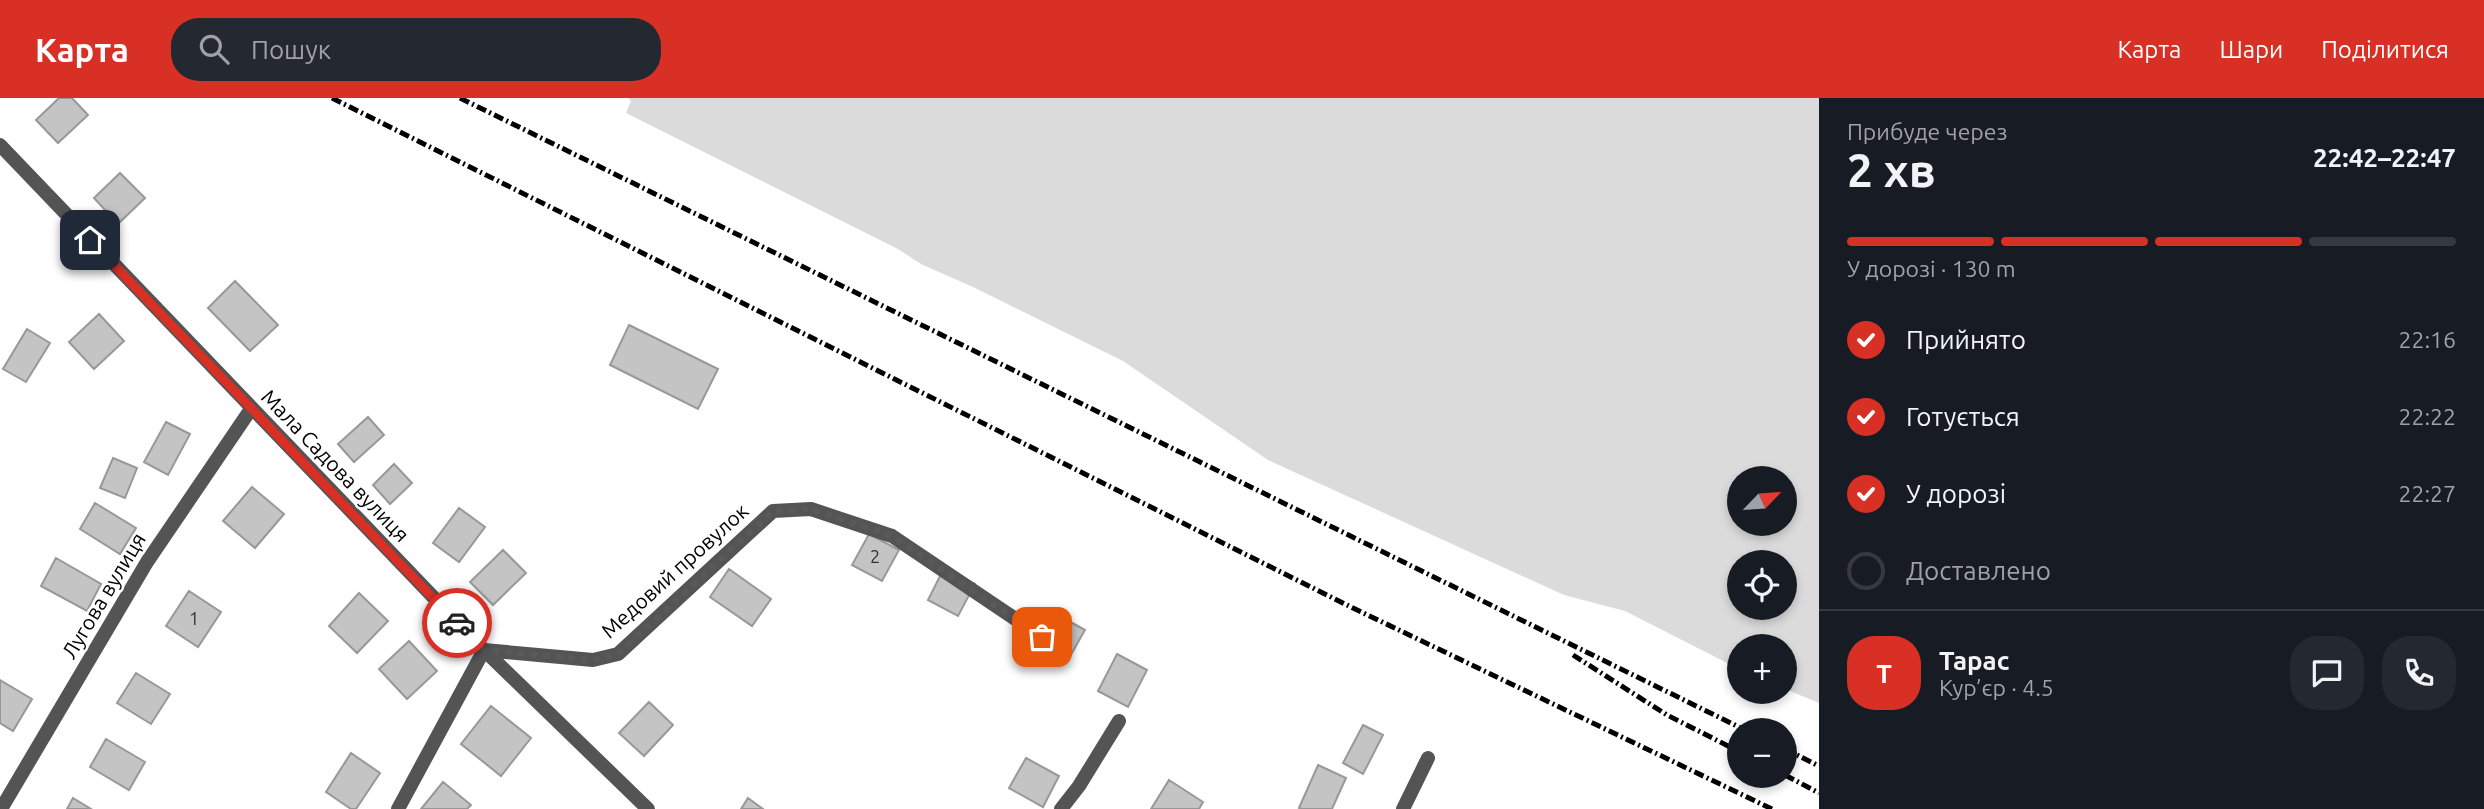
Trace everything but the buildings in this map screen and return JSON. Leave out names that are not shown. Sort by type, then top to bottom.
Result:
[{"type":"street","name":"Мала Садова вулиця","points":[[0,145],[484,650],[648,809]]},
{"type":"street","name":"Лугова вулиця","points":[[1,809],[146,562],[251,409]]},
{"type":"street","name":"Медовий провулок","points":[[484,650],[593,660],[618,654],[773,511],[811,509],[892,536],[1063,651]]},
{"type":"street","points":[[398,809],[484,650]]},
{"type":"street","points":[[1060,809],[1079,786],[1119,721]]},
{"type":"street","points":[[1403,809],[1428,758]]},
{"type":"shaded area","points":[[628,98],[1819,98],[1819,703],[1797,694],[1797,634],[1727,634],[1727,663],[1625,611],[1564,595],[1268,460],[1123,361],[921,264],[898,249],[626,113],[631,101]]},
{"type":"railway","points":[[332,98],[1353,608],[1772,809]]},
{"type":"railway","points":[[460,98],[1727,721]]},
{"type":"railway","points":[[1573,655],[1667,715],[1727,745]]},
{"type":"railway","points":[[1797,755],[1819,766]]},
{"type":"railway","points":[[1797,781],[1819,793]]},
{"type":"way so far","points":[[457,623],[484,650],[593,660],[618,654],[773,511],[811,509],[892,536],[1042,637]]},
{"type":"route","points":[[90,240],[457,623]]}]
